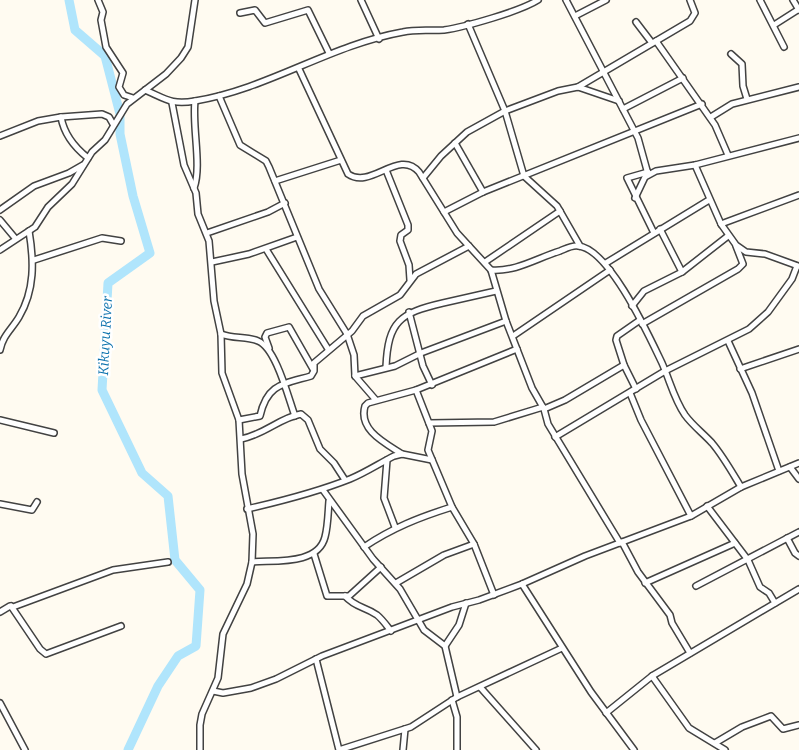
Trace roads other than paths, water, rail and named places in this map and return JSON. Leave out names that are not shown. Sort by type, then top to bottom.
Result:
[{"type":"street","points":[[98,0],[104,12],[101,20],[106,47],[122,73],[120,87],[124,96],[133,98]]},
{"type":"street","points":[[0,250],[7,243],[38,223],[48,207],[72,184],[83,165],[105,140],[113,124],[133,98],[166,74],[188,47],[195,0]]},
{"type":"street","points":[[362,0],[379,39]]},
{"type":"street","points":[[145,90],[172,103],[196,101],[219,96],[276,78],[329,53],[401,32],[446,29],[468,24],[538,0]]},
{"type":"street","points":[[566,0],[641,146],[648,173],[641,183],[635,198]]},
{"type":"street","points":[[575,16],[605,0]]},
{"type":"street","points":[[423,178],[455,143],[478,124],[505,111],[558,91],[578,87],[693,18],[695,13],[690,0]]},
{"type":"street","points":[[760,0],[784,47]]},
{"type":"street","points":[[774,25],[799,10],[793,0]]},
{"type":"street","points":[[240,13],[255,10],[265,23],[308,10],[329,53]]},
{"type":"street","points":[[636,22],[683,78],[711,117],[728,155]]},
{"type":"street","points":[[468,24],[505,111],[524,176],[560,211],[580,246],[596,254],[606,263],[641,322],[665,371],[674,396],[686,417],[718,450],[741,487]]},
{"type":"street","points":[[731,54],[742,64],[743,86],[747,99]]},
{"type":"street","points":[[298,69],[310,88],[341,160],[353,177],[408,163],[416,168],[457,233],[491,270],[506,322],[532,388],[544,408],[555,437],[568,455],[645,583],[670,615],[672,623],[690,653]]},
{"type":"street","points":[[623,109],[683,78]]},
{"type":"street","points":[[578,87],[619,101]]},
{"type":"street","points":[[711,117],[732,104],[799,87]]},
{"type":"street","points":[[219,96],[240,145],[266,161],[319,289],[347,334],[354,355],[355,376],[375,399]]},
{"type":"street","points":[[194,188],[198,172],[194,135],[196,101]]},
{"type":"street","points":[[172,103],[184,166],[194,188],[198,214],[206,234],[212,262],[214,301],[221,334],[222,373],[229,398],[239,420],[242,474],[253,534],[252,562],[244,592],[223,634],[219,671],[200,725],[200,750]]},
{"type":"street","points":[[444,212],[483,192],[702,104]]},
{"type":"street","points":[[0,136],[28,127],[38,120],[61,117],[102,114],[109,117],[113,124]]},
{"type":"street","points":[[61,117],[66,133],[78,150],[88,158]]},
{"type":"street","points":[[654,232],[635,198],[627,177],[695,165],[799,138]]},
{"type":"street","points":[[455,143],[483,192]]},
{"type":"street","points":[[275,182],[341,160]]},
{"type":"street","points":[[0,210],[34,186],[62,176],[83,165]]},
{"type":"street","points":[[555,437],[612,401],[630,393],[665,371],[728,342],[749,329],[768,312],[792,279],[798,266],[765,254],[746,252],[728,236],[709,200],[703,179],[695,165]]},
{"type":"street","points":[[386,170],[408,225],[408,230],[401,235],[400,240],[410,265],[410,280]]},
{"type":"street","points":[[721,224],[799,195]]},
{"type":"street","points":[[606,263],[709,200]]},
{"type":"street","points":[[206,234],[268,212],[284,203]]},
{"type":"street","points":[[485,262],[560,211]]},
{"type":"street","points":[[0,220],[15,238]]},
{"type":"street","points":[[660,229],[682,272]]},
{"type":"street","points":[[0,350],[3,337],[19,318],[27,300],[34,260],[29,230]]},
{"type":"street","points":[[632,306],[644,291],[682,272],[728,236]]},
{"type":"street","points":[[212,262],[266,248],[297,237]]},
{"type":"street","points":[[34,260],[102,238],[121,242]]},
{"type":"street","points":[[0,241],[7,243]]},
{"type":"street","points":[[636,389],[617,347],[616,337],[738,269],[743,264],[736,245]]},
{"type":"street","points":[[239,420],[260,416],[264,399],[283,384],[311,376],[314,371],[314,363],[347,334],[363,316],[400,295],[416,274],[468,246]]},
{"type":"street","points":[[491,270],[510,270],[545,255],[580,246]]},
{"type":"street","points":[[266,248],[328,349]]},
{"type":"street","points":[[513,336],[610,270]]},
{"type":"street","points":[[386,367],[392,332],[403,316],[409,312],[496,291]]},
{"type":"street","points":[[409,312],[423,366],[432,384]]},
{"type":"street","points":[[355,376],[395,366],[421,353],[506,322]]},
{"type":"street","points":[[295,416],[265,337],[267,333],[289,327],[314,371]]},
{"type":"street","points":[[221,334],[229,338],[256,340],[270,349]]},
{"type":"street","points":[[728,342],[752,393],[779,471]]},
{"type":"street","points":[[740,369],[799,348]]},
{"type":"street","points":[[432,460],[402,454],[370,431],[364,409],[368,403],[375,399],[416,390],[517,349]]},
{"type":"street","points":[[429,423],[494,422],[544,408],[624,365]]},
{"type":"street","points":[[416,390],[432,436],[427,447],[452,507],[474,544],[494,595]]},
{"type":"street","points":[[630,393],[641,420],[690,516]]},
{"type":"street","points":[[241,439],[265,432],[278,422],[301,414],[308,420],[316,443],[334,463],[344,480]]},
{"type":"street","points":[[0,420],[54,433]]},
{"type":"street","points":[[248,509],[323,490],[402,454]]},
{"type":"street","points":[[387,460],[384,498],[395,527]]},
{"type":"street","points":[[213,691],[223,693],[251,688],[283,676],[316,659],[417,620],[494,595],[585,556],[690,516],[741,487],[799,463]]},
{"type":"street","points":[[790,467],[799,479]]},
{"type":"street","points":[[323,490],[329,501],[364,547],[396,583],[426,632],[445,646]]},
{"type":"street","points":[[252,562],[314,554],[319,550],[325,536],[329,501]]},
{"type":"street","points":[[0,504],[32,510],[37,502]]},
{"type":"street","points":[[707,506],[748,560],[760,587],[769,593],[775,603]]},
{"type":"street","points":[[364,547],[395,527],[418,517],[452,507]]},
{"type":"street","points":[[696,586],[799,532]]},
{"type":"street","points":[[787,538],[794,553],[799,556]]},
{"type":"street","points":[[645,583],[735,543]]},
{"type":"street","points":[[396,583],[444,555],[474,544]]},
{"type":"street","points":[[314,554],[327,596],[344,596],[352,593],[381,567]]},
{"type":"street","points":[[0,612],[10,606],[13,607],[113,570],[168,562]]},
{"type":"street","points":[[522,584],[562,648],[632,748],[624,750]]},
{"type":"street","points":[[606,713],[652,676],[799,589]]},
{"type":"street","points":[[344,596],[354,606],[362,607],[378,616],[391,631]]},
{"type":"street","points":[[457,750],[457,717],[445,646],[459,625],[466,604]]},
{"type":"street","points":[[10,606],[40,650],[46,654],[121,626]]},
{"type":"street","points":[[316,659],[335,742],[339,750],[405,729],[454,698],[562,648]]},
{"type":"street","points":[[652,676],[689,728],[725,750]]},
{"type":"street","points":[[480,687],[536,750]]},
{"type":"street","points":[[0,703],[25,750]]},
{"type":"street","points":[[715,743],[742,728],[771,716],[783,728],[799,724]]},
{"type":"street","points":[[403,750],[405,729]]},
{"type":"waterway","name":"Kikuyu River","points":[[69,0],[75,30],[105,56],[120,114],[120,134],[133,196],[150,253],[108,283],[102,390],[142,473],[168,496],[175,560],[200,590],[196,646],[178,656],[158,686],[128,750]]}]
